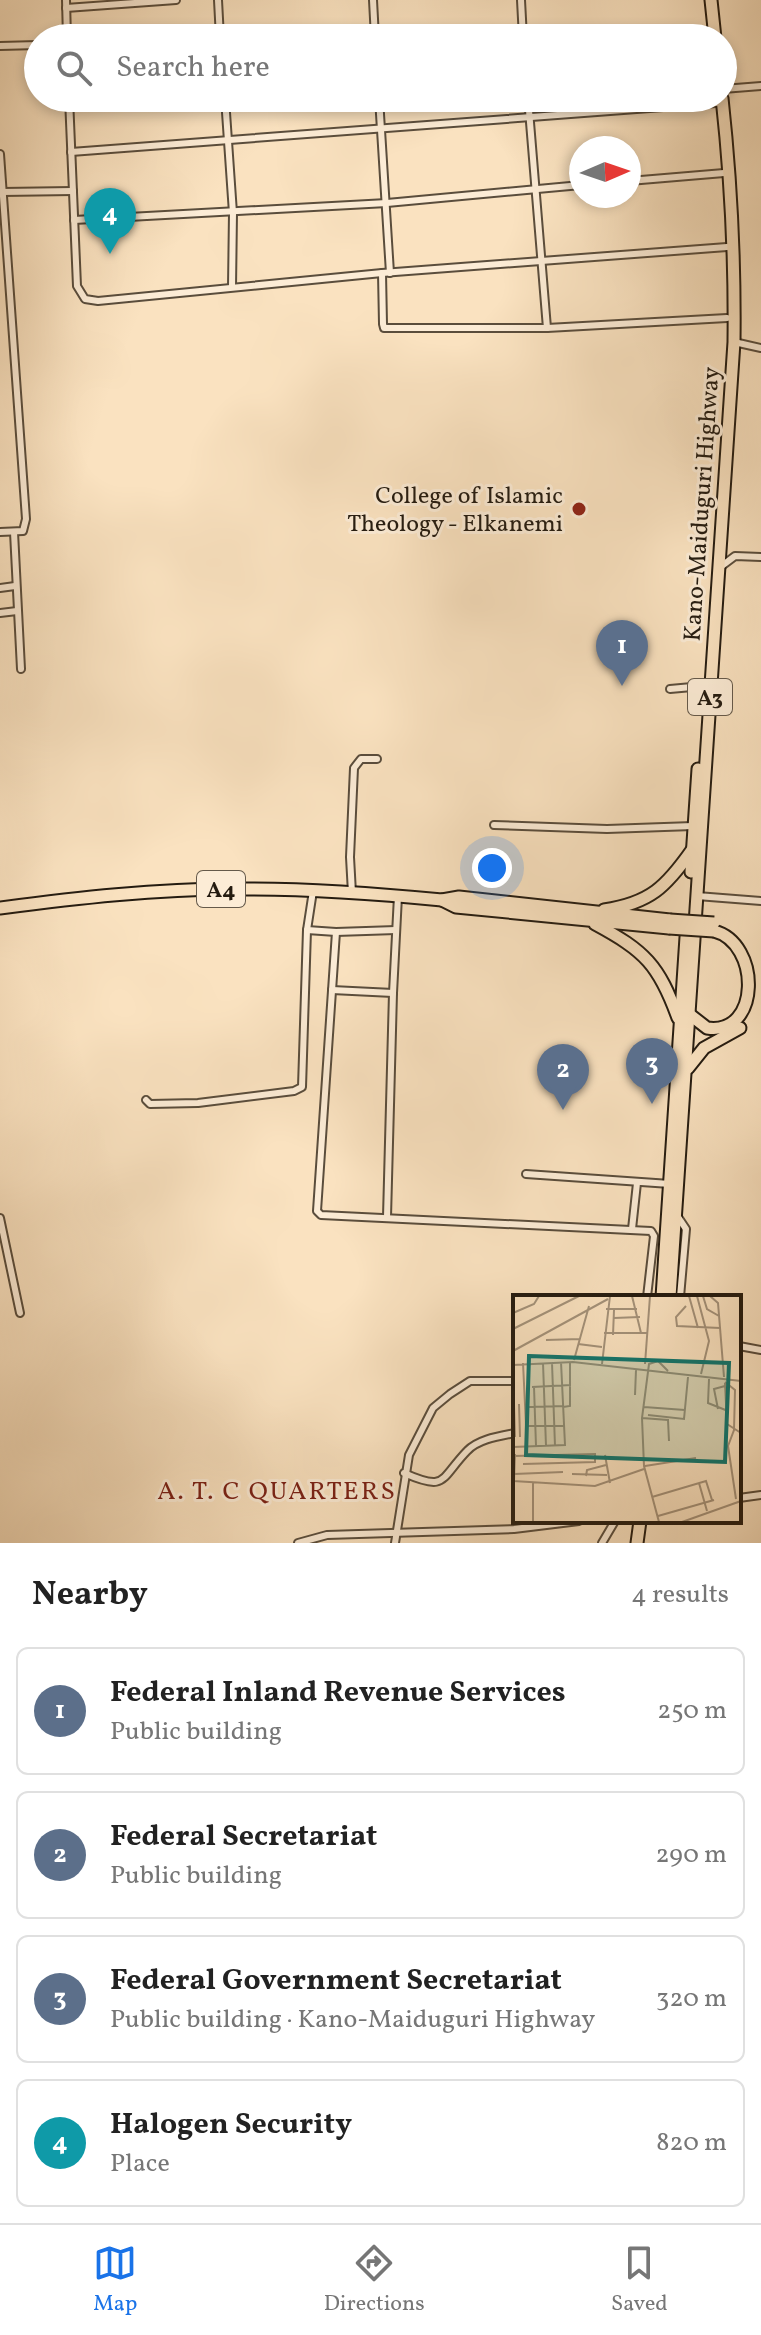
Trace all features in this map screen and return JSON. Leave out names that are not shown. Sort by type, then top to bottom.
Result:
[{"type":"highway","points":[[708,0],[711,24]]},
{"type":"highway","name":"Kano-Maiduguri Highway","points":[[670,1295],[676,1214],[674,1184],[680,1023],[727,318],[727,247],[719,112]]},
{"type":"highway","name":"Kano-Maiduguri Highway","points":[[662,1295],[686,1072],[734,342],[732,204],[720,112]]},
{"type":"highway","points":[[587,916],[654,894],[692,850]]},
{"type":"highway","name":"A4","points":[[0,908],[175,891],[313,890],[442,900],[456,907],[714,927],[739,932]]},
{"type":"highway","points":[[587,916],[646,957],[659,974],[680,1023]]},
{"type":"highway","name":"A4","points":[[689,1014],[707,1028],[726,1027],[744,1015],[755,998],[757,969],[752,954],[733,936],[714,927]]},
{"type":"highway","points":[[686,1072],[704,1048],[742,1026],[758,1010]]},
{"type":"highway","points":[[630,1543],[633,1523]]},
{"type":"highway","points":[[637,1543],[640,1523]]},
{"type":"street","points":[[67,24],[66,4],[176,0]]},
{"type":"street","points":[[218,0],[219,24]]},
{"type":"street","points":[[373,0],[374,24]]},
{"type":"street","points":[[521,0],[522,24]]},
{"type":"street","points":[[0,46],[24,45]]},
{"type":"street","points":[[737,88],[761,86]]},
{"type":"street","points":[[70,112],[77,286],[85,299],[98,301],[386,273],[727,247]]},
{"type":"street","points":[[226,112],[233,213],[232,287]]},
{"type":"street","points":[[379,112],[387,203],[384,328],[547,328],[727,318]]},
{"type":"street","points":[[529,112],[547,328]]},
{"type":"street","points":[[71,152],[576,112]]},
{"type":"street","points":[[0,154],[26,519],[23,531],[0,532]]},
{"type":"street","points":[[641,180],[724,173]]},
{"type":"street","points":[[74,220],[387,203],[569,186]]},
{"type":"street","points":[[2,192],[73,191]]},
{"type":"street","points":[[0,334],[11,334]]},
{"type":"street","points":[[734,342],[761,348]]},
{"type":"street","points":[[14,532],[21,669]]},
{"type":"street","points":[[720,542],[735,556]]},
{"type":"street","points":[[719,568],[735,556],[761,557]]},
{"type":"street","points":[[0,588],[15,586]]},
{"type":"street","points":[[0,613],[17,611]]},
{"type":"street","points":[[670,689],[703,686]]},
{"type":"street","points":[[352,893],[350,857],[354,768],[361,759],[377,759]]},
{"type":"street","points":[[494,825],[607,829],[693,826]]},
{"type":"street","points":[[146,1100],[150,1104],[198,1103],[294,1091],[302,1087],[307,930],[313,890]]},
{"type":"street","points":[[387,1217],[398,896]]},
{"type":"street","points":[[697,896],[761,901]]},
{"type":"street","points":[[307,930],[396,930]]},
{"type":"street","points":[[336,932],[317,1211],[321,1215],[651,1231],[654,1236],[647,1295]]},
{"type":"street","points":[[332,990],[393,993]]},
{"type":"street","points":[[526,1174],[674,1184]]},
{"type":"street","points":[[632,1229],[637,1183]]},
{"type":"street","points":[[676,1214],[686,1229],[680,1295]]},
{"type":"street","points":[[0,1218],[20,1313]]},
{"type":"street","points":[[741,1346],[761,1350]]},
{"type":"street","points":[[395,1543],[404,1473],[414,1442],[433,1408],[470,1381],[513,1381]]},
{"type":"street","points":[[404,1473],[428,1483],[436,1482],[452,1470],[468,1449],[496,1436],[513,1433]]},
{"type":"street","points":[[741,1498],[761,1495]]},
{"type":"street","points":[[298,1543],[327,1535],[514,1529],[563,1523]]},
{"type":"street","points":[[602,1543],[614,1523]]},
{"type":"place","name":"Halogen Security","points":[[110,254]]},
{"type":"place","name":"College of Islamic Theology - Elkanemi","points":[[579,509]]},
{"type":"place","name":"Federal Inland Revenue Services","points":[[622,686]]},
{"type":"place","name":"Federal Government Secretariat","points":[[652,1104]]},
{"type":"place","name":"Federal Secretariat","points":[[563,1110]]},
{"type":"district","name":"A. T. C QUARTERS","points":[[277,1490]]}]
